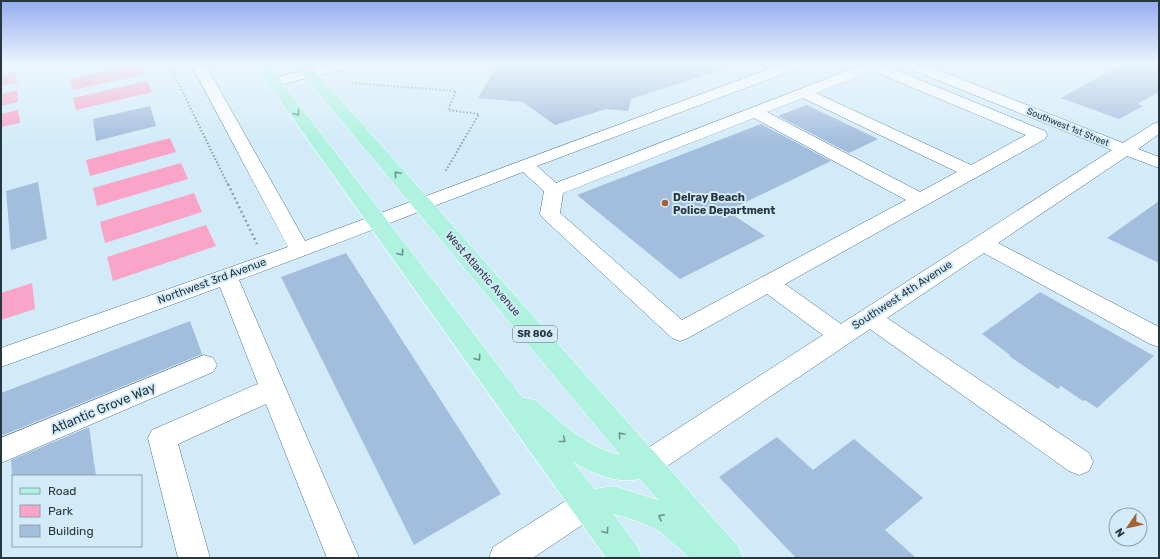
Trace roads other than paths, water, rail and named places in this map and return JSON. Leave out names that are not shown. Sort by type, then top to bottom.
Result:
[{"type":"main road","points":[[280,90],[626,558]]},
{"type":"main road","name":"West Atlantic Avenue","points":[[323,90],[727,558]]},
{"type":"main road","points":[[500,389],[575,449],[604,464],[624,469],[647,464]]},
{"type":"main road","points":[[586,505],[614,500],[642,508],[670,521],[714,558]]},
{"type":"street","points":[[212,90],[300,250]]},
{"type":"street","name":"Northwest 3rd Avenue","points":[[1,358],[378,222],[422,203],[726,90]]},
{"type":"street","points":[[554,190],[811,90]]},
{"type":"street","points":[[931,90],[1040,135]]},
{"type":"street","name":"Southwest 1st Street","points":[[975,90],[1159,163]]},
{"type":"street","points":[[803,93],[971,172]]},
{"type":"street","points":[[755,112],[922,201]]},
{"type":"street","points":[[554,190],[550,214],[680,332],[922,201],[971,172],[1060,124]]},
{"type":"street","name":"Southwest 4th Avenue","points":[[647,464],[1159,127]]},
{"type":"street","points":[[525,165],[554,190]]},
{"type":"street","points":[[982,243],[1159,338]]},
{"type":"street","points":[[226,276],[343,558]]},
{"type":"street","points":[[769,284],[841,336]]},
{"type":"street","points":[[869,317],[1079,462]]},
{"type":"street","name":"Atlantic Grove Way","points":[[1,451],[204,365]]},
{"type":"street","points":[[194,558],[162,438],[273,389]]},
{"type":"street","points":[[505,558],[586,505]]},
{"type":"place","name":"Delray Beach Police Department","points":[[665,203]]}]
